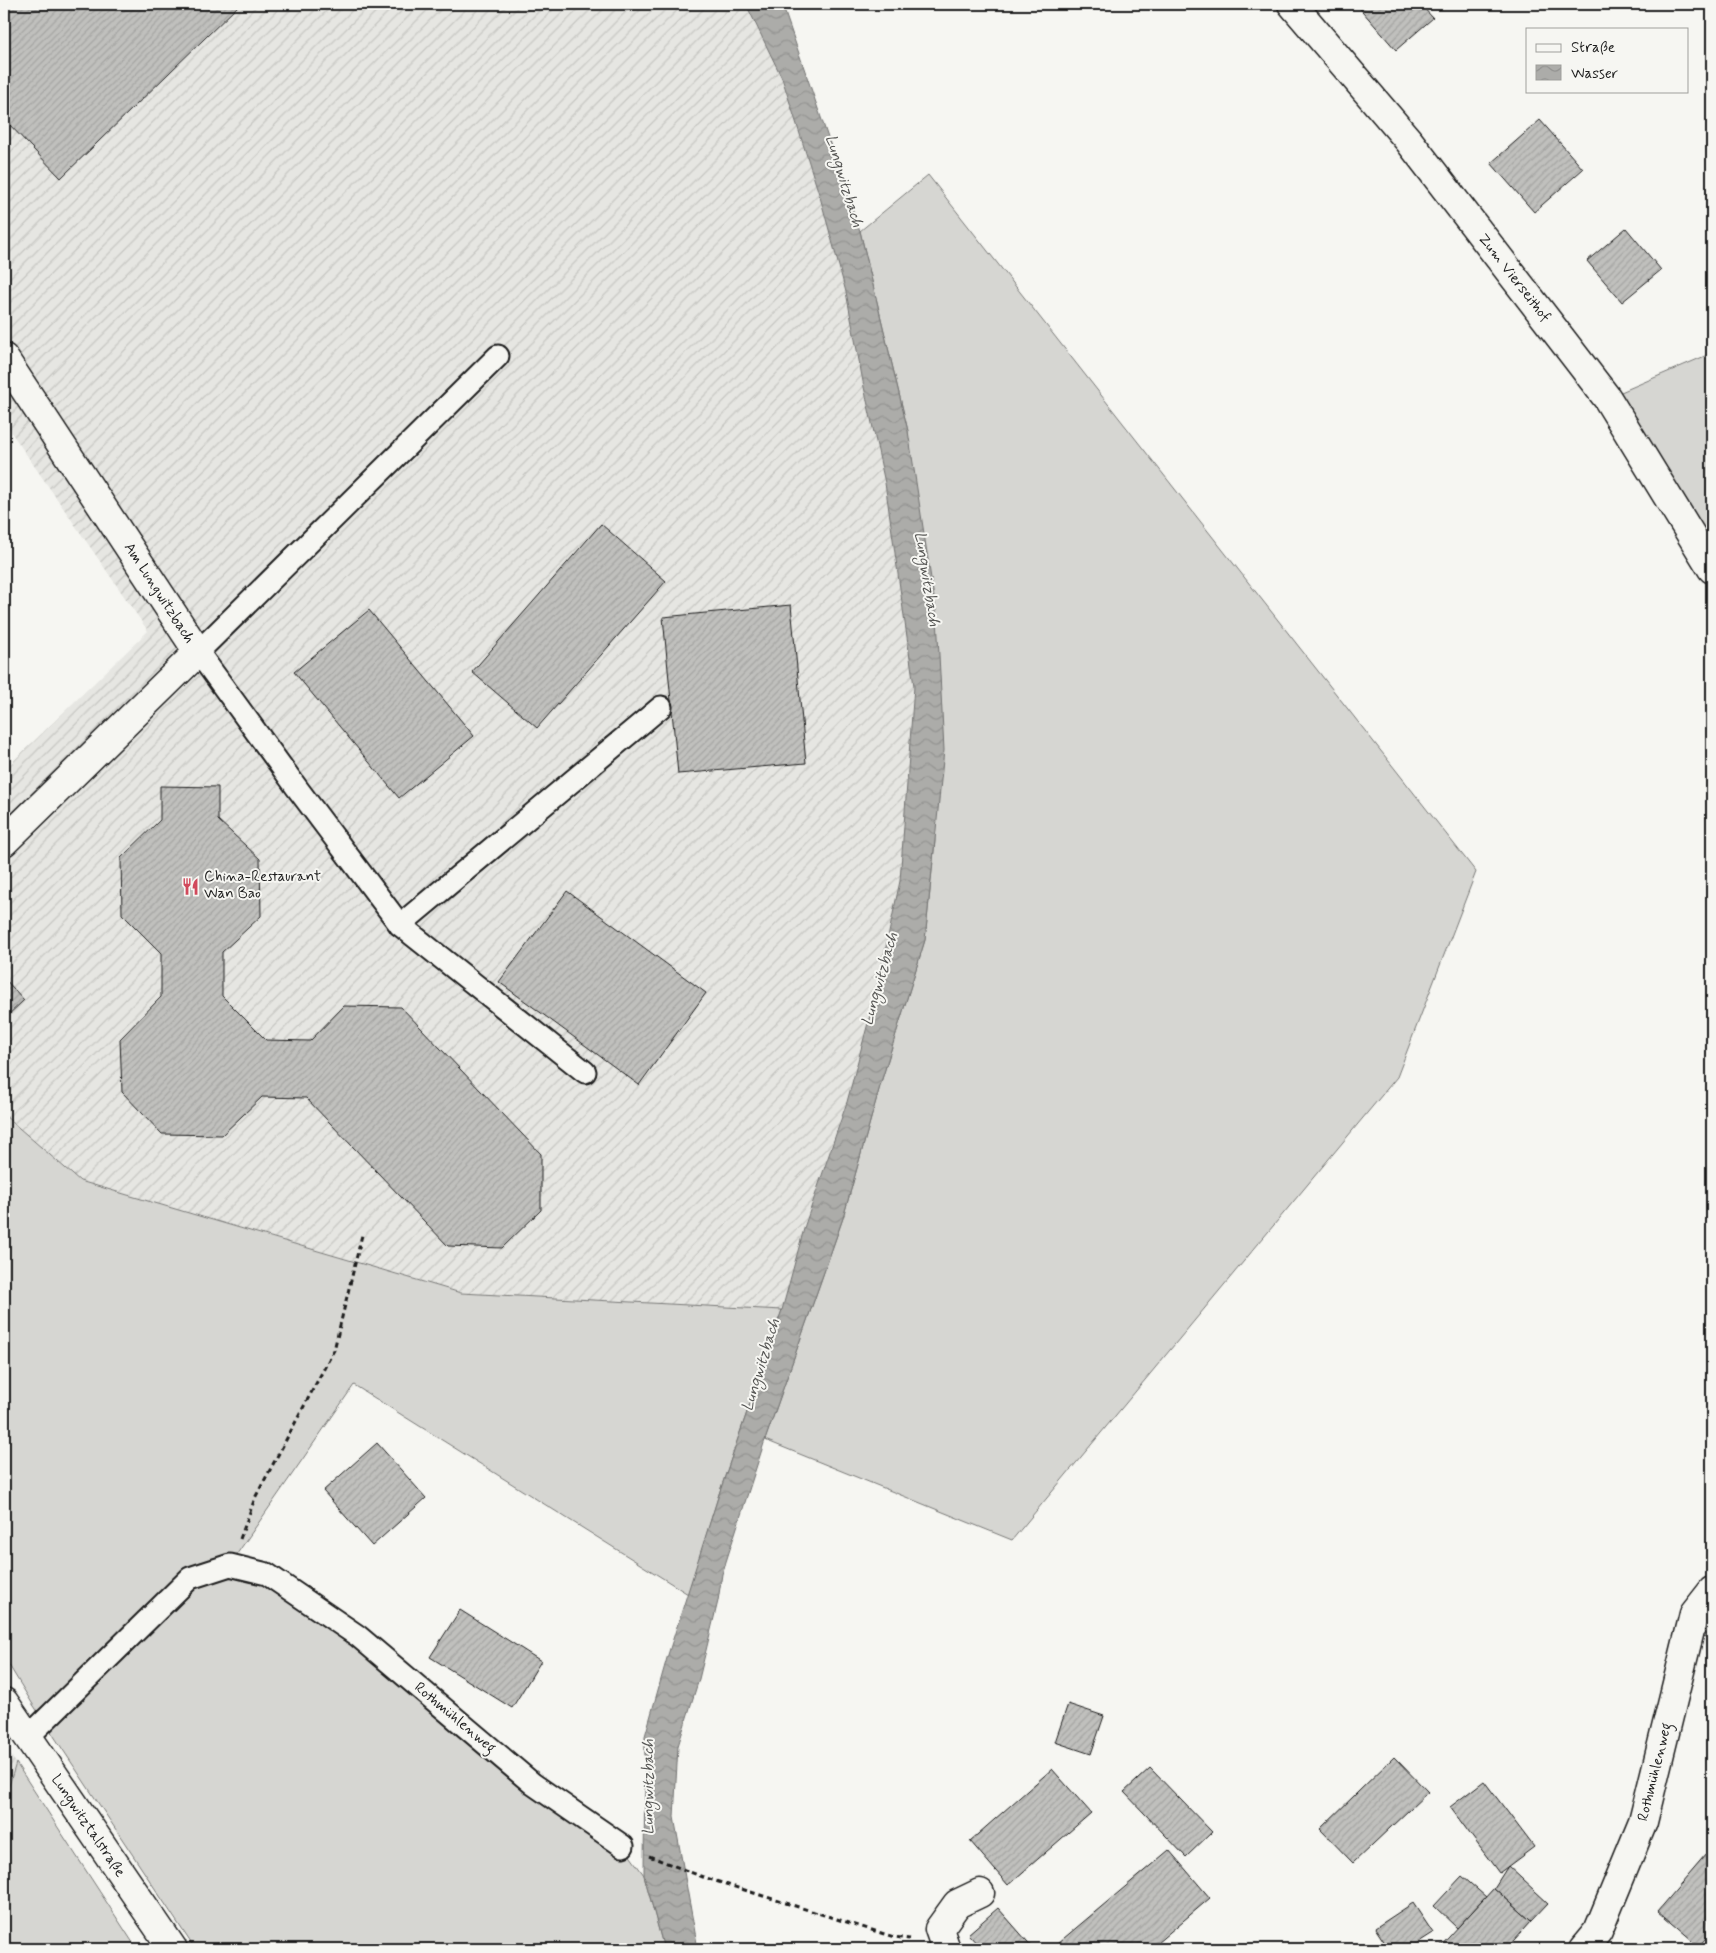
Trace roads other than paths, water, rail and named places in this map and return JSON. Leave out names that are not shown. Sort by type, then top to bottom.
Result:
[{"type":"street","name":"Zum Vierseithof","points":[[1292,4],[1409,141],[1607,398],[1712,569]]},
{"type":"street","name":"Am Lungwitzbach","points":[[4,842],[198,652],[5,362]]},
{"type":"street","name":"Rothmühlenweg","points":[[1583,1949],[1598,1931],[1643,1822],[1694,1614],[1712,1591]]},
{"type":"street","name":"Lungwitztalstraße","points":[[4,1702],[173,1949]]},
{"type":"street","points":[[943,1942],[939,1929],[957,1904],[980,1893]]},
{"type":"lane","points":[[498,356],[198,652],[400,925],[585,1072]]},
{"type":"lane","points":[[400,925],[661,707]]},
{"type":"lane","name":"Rothmühlenweg","points":[[28,1738],[190,1578],[230,1565],[267,1574],[358,1636],[533,1784],[623,1846]]},
{"type":"water","name":"Lungwitzbach","points":[[746,4],[782,4],[860,231],[908,431],[937,617],[944,750],[925,940],[882,1079],[843,1218],[765,1440],[722,1574],[718,1601],[699,1679],[678,1746],[674,1817],[698,1949],[664,1949],[644,1875],[645,1736],[667,1658],[719,1494],[782,1310],[805,1225],[847,1102],[877,989],[900,881],[914,686],[885,483],[846,292],[820,197],[782,78]]},
{"type":"place","name":"China-Restaurant Wan Bao","points":[[190,886]]}]
